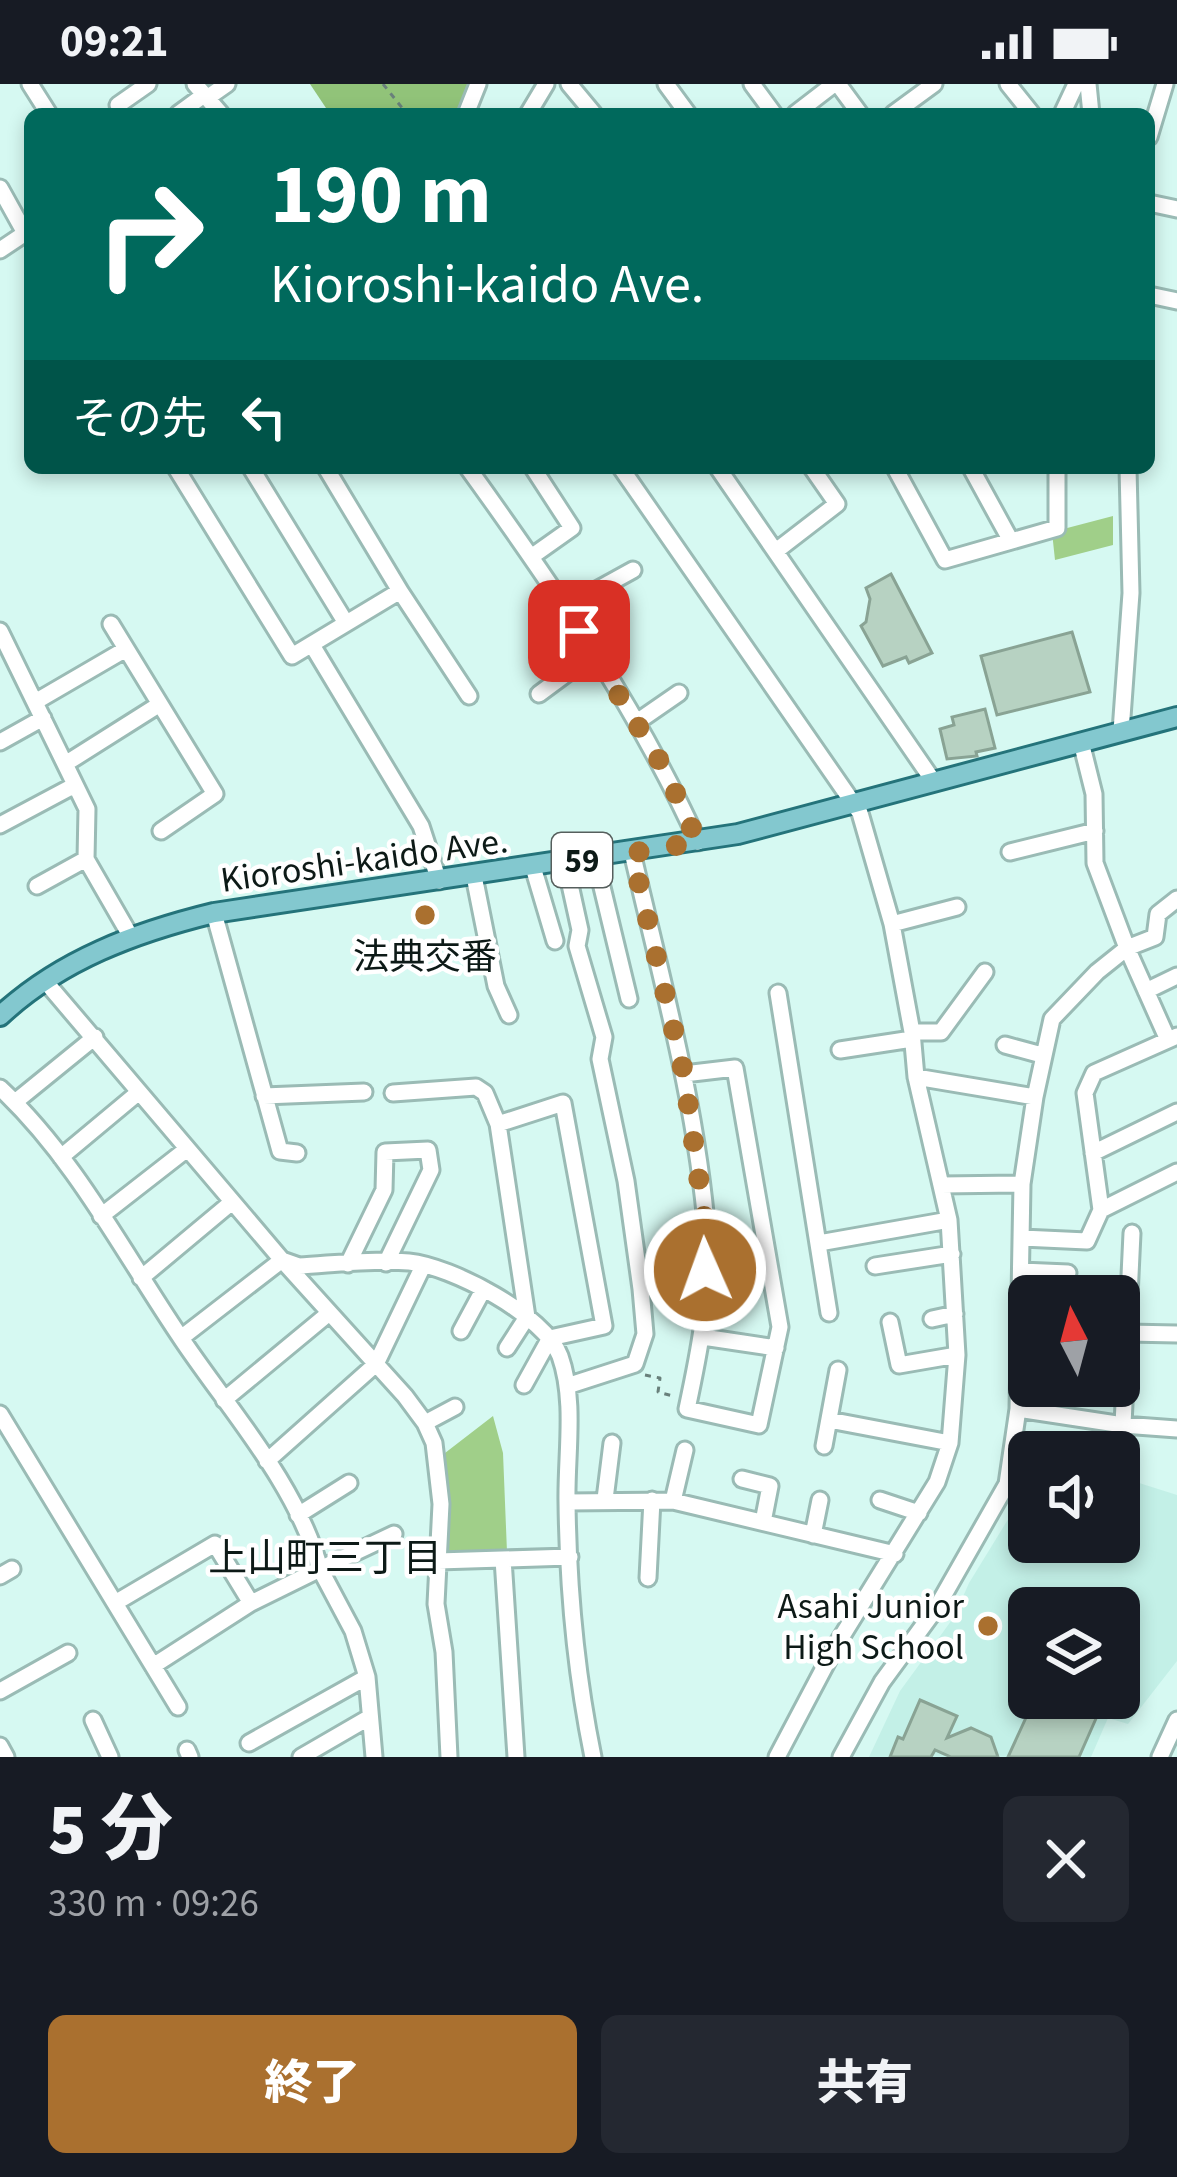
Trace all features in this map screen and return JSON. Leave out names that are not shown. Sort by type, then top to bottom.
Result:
[{"type":"main road","name":"Kioroshi-kaido Ave.","points":[[0,1016],[87,956],[131,937],[214,913],[698,842],[1177,717]]},
{"type":"street","points":[[118,105],[148,84]]},
{"type":"street","points":[[202,92],[227,84]]},
{"type":"street","points":[[569,84],[589,108]]},
{"type":"street","points":[[802,84],[813,100]]},
{"type":"street","points":[[803,108],[836,84],[855,108]]},
{"type":"street","points":[[901,108],[934,84]]},
{"type":"street","points":[[1009,84],[1027,108]]},
{"type":"street","points":[[1155,117],[1165,84]]},
{"type":"street","points":[[0,188],[24,225]]},
{"type":"street","points":[[180,474],[292,656],[400,591]]},
{"type":"street","points":[[255,474],[346,623]]},
{"type":"street","points":[[330,474],[469,697]]},
{"type":"street","points":[[478,474],[637,722],[698,842]]},
{"type":"street","points":[[531,557],[572,528],[537,474]]},
{"type":"street","points":[[625,474],[860,813],[892,924],[916,1078],[949,1220],[957,1355],[950,1442],[937,1482],[834,1649],[777,1757]]},
{"type":"street","points":[[722,474],[934,782]]},
{"type":"street","points":[[776,551],[837,504],[816,474]]},
{"type":"street","points":[[898,474],[946,560],[1057,528],[1057,474]]},
{"type":"street","points":[[974,474],[1011,541]]},
{"type":"street","points":[[1121,731],[1131,593],[1128,474]]},
{"type":"street","points":[[564,608],[633,570]]},
{"type":"street","points":[[110,624],[215,794],[160,831]]},
{"type":"street","points":[[0,631],[87,809],[86,859],[131,937]]},
{"type":"street","points":[[312,645],[421,826],[439,880]]},
{"type":"street","points":[[0,742],[126,649]]},
{"type":"street","points":[[539,694],[593,654]]},
{"type":"street","points":[[637,722],[679,693]]},
{"type":"street","points":[[65,764],[160,704]]},
{"type":"street","points":[[1022,1238],[1087,1241],[1101,1210],[1087,1083],[1094,1073],[1173,1038],[1126,948],[1095,863],[1094,794],[1081,742]]},
{"type":"street","points":[[0,825],[75,785]]},
{"type":"street","points":[[1010,852],[1095,832]]},
{"type":"street","points":[[632,853],[684,1074],[707,1237],[703,1337],[687,1409],[759,1425],[780,1327],[735,1068],[684,1074]]},
{"type":"street","points":[[595,858],[629,999]]},
{"type":"street","points":[[37,886],[86,859]]},
{"type":"street","points":[[565,862],[580,930],[577,946],[604,1037],[600,1059],[626,1181],[645,1334],[635,1364],[568,1387]]},
{"type":"street","points":[[533,867],[555,941]]},
{"type":"street","points":[[474,876],[496,986],[509,1015]]},
{"type":"street","points":[[1021,1275],[1022,1184],[1052,1019],[1073,993],[1126,948],[1155,937],[1158,914],[1177,899]]},
{"type":"street","points":[[892,924],[957,907]]},
{"type":"street","points":[[214,913],[280,1151],[297,1153]]},
{"type":"street","points":[[840,1050],[941,1032],[985,971]]},
{"type":"street","points":[[1146,991],[1177,976]]},
{"type":"street","points":[[45,981],[425,1423],[439,1467],[436,1604],[445,1652],[449,1757]]},
{"type":"street","points":[[778,994],[830,1313]]},
{"type":"street","points":[[15,1102],[95,1037]]},
{"type":"street","points":[[1005,1045],[1042,1055]]},
{"type":"street","points":[[916,1078],[1035,1097]]},
{"type":"street","points":[[393,1094],[476,1087],[485,1093],[499,1124],[527,1317],[507,1348]]},
{"type":"street","points":[[0,1088],[61,1157],[267,1461],[298,1515],[368,1677],[374,1757]]},
{"type":"street","points":[[61,1157],[139,1092]]},
{"type":"street","points":[[265,1096],[364,1092]]},
{"type":"street","points":[[499,1124],[562,1103],[604,1326],[550,1338],[524,1385]]},
{"type":"street","points":[[1094,1153],[1177,1112]]},
{"type":"street","points":[[101,1216],[187,1149]]},
{"type":"street","points":[[348,1264],[385,1190],[385,1152],[428,1150],[431,1170],[386,1263]]},
{"type":"street","points":[[1101,1210],[1177,1172]]},
{"type":"street","points":[[941,1185],[1022,1184]]},
{"type":"street","points":[[141,1278],[232,1202]]},
{"type":"street","points":[[819,1243],[949,1220]]},
{"type":"street","points":[[1129,1275],[1132,1233]]},
{"type":"street","points":[[875,1267],[952,1254]]},
{"type":"street","points":[[282,1260],[299,1266],[423,1266],[518,1308],[550,1338],[568,1387],[569,1558],[580,1694],[593,1757]]},
{"type":"street","points":[[181,1338],[282,1260]]},
{"type":"street","points":[[267,1461],[376,1364],[423,1266]]},
{"type":"street","points":[[1021,1271],[1068,1273]]},
{"type":"street","points":[[461,1331],[482,1292]]},
{"type":"street","points":[[224,1400],[328,1314]]},
{"type":"street","points":[[932,1318],[955,1315]]},
{"type":"street","points":[[890,1322],[899,1365],[957,1355]]},
{"type":"street","points":[[1140,1337],[1177,1334]]},
{"type":"street","points":[[703,1337],[776,1348]]},
{"type":"street","points":[[824,1446],[838,1370]]},
{"type":"street","points":[[425,1423],[455,1407]]},
{"type":"street","points":[[1123,1407],[1123,1425]]},
{"type":"street","points":[[842,1757],[883,1682],[937,1607],[1007,1484],[1018,1409],[1177,1429]]},
{"type":"street","points":[[0,1414],[178,1707]]},
{"type":"street","points":[[829,1420],[950,1442]]},
{"type":"street","points":[[605,1499],[612,1443]]},
{"type":"street","points":[[673,1501],[685,1450]]},
{"type":"street","points":[[742,1479],[770,1486],[763,1522]]},
{"type":"street","points":[[298,1515],[349,1483]]},
{"type":"street","points":[[648,1578],[652,1500]]},
{"type":"street","points":[[813,1534],[820,1500]]},
{"type":"street","points":[[880,1500],[919,1513]]},
{"type":"street","points":[[566,1502],[673,1501],[896,1554]]},
{"type":"street","points":[[153,1666],[251,1603],[394,1534]]},
{"type":"street","points":[[115,1603],[214,1544],[251,1603]]},
{"type":"street","points":[[438,1561],[569,1558]]},
{"type":"street","points":[[503,1559],[516,1757]]},
{"type":"street","points":[[0,1691],[68,1653]]},
{"type":"street","points":[[249,1743],[368,1677]]},
{"type":"street","points":[[301,1757],[370,1717]]},
{"type":"street","points":[[93,1720],[105,1756]]},
{"type":"street","points":[[1160,1757],[1177,1720]]},
{"type":"street","points":[[0,1746],[6,1757]]},
{"type":"path","points":[[635,1364],[644,1375],[660,1378],[658,1392],[677,1397],[676,1408],[687,1409]]},
{"type":"shaded area","name":"Asahi Junior High School","points":[[1140,1483],[1177,1495],[1177,1661],[1140,1709],[1140,1587],[1008,1587],[1008,1719],[1108,1719],[1091,1757],[869,1757],[900,1691],[954,1617],[1008,1519],[1008,1563],[1140,1563]]},
{"type":"green space","points":[[310,84],[469,84],[460,108],[326,108]]},
{"type":"green space","points":[[1113,516],[1113,545],[1055,560],[1052,532]]},
{"type":"green space","points":[[493,1416],[503,1453],[507,1552],[452,1553],[443,1544],[445,1453]]},
{"type":"building","points":[[891,574],[932,653],[909,663],[906,657],[883,666],[861,626],[870,599],[866,588]]},
{"type":"building","points":[[1072,632],[1090,692],[997,715],[981,656]]},
{"type":"building","points":[[985,709],[995,748],[976,752],[977,756],[947,759],[940,729],[954,725],[952,717]]},
{"type":"building","points":[[920,1700],[957,1716],[947,1738],[971,1728],[991,1737],[998,1757],[951,1757],[935,1750],[931,1757],[890,1757]]},
{"type":"building","points":[[1025,1719],[1096,1719],[1079,1757],[1008,1757]]},
{"type":"place","name":"法典交番","points":[[425,915]]},
{"type":"place","name":"Asahi Junior High School","points":[[988,1626]]},
{"type":"district","name":"上山町三丁目","points":[[325,1557]]},
{"type":"route","points":[[579,631],[664,768],[698,842],[632,853],[684,1074],[707,1237],[705,1270]]}]
